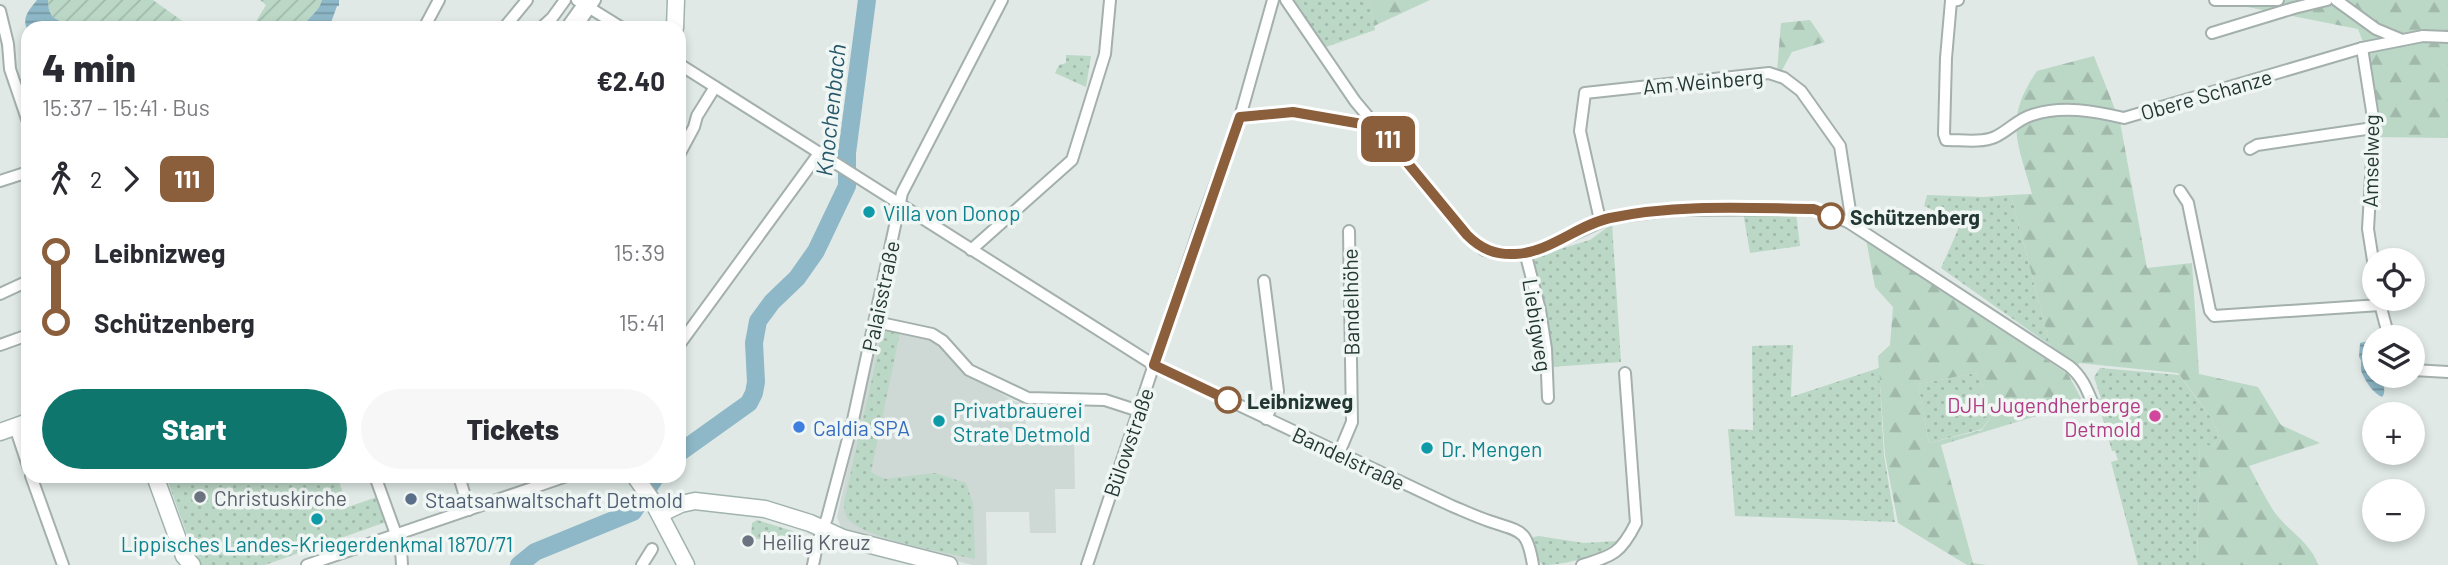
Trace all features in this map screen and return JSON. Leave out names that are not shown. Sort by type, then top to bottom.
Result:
[{"type":"main road","points":[[675,21],[676,0]]},
{"type":"main road","points":[[158,483],[186,562]]},
{"type":"main road","points":[[642,485],[660,514],[685,565]]},
{"type":"main road","points":[[660,514],[688,502],[765,509],[843,538],[949,565]]},
{"type":"street","points":[[428,21],[439,0]]},
{"type":"street","points":[[510,21],[527,0]]},
{"type":"street","points":[[547,21],[565,0]]},
{"type":"street","name":"Palaisstraße","points":[[813,565],[876,322],[902,192],[1002,0]]},
{"type":"street","points":[[971,250],[1073,160],[1105,54],[1110,0]]},
{"type":"street","name":"Bülowstraße","points":[[1087,565],[1240,117],[1273,0]]},
{"type":"street","points":[[1286,0],[1355,101],[1474,242],[1484,250],[1517,255],[1540,249],[1601,220],[1673,209],[1814,209],[1848,222],[2069,366],[2083,381],[2095,409]]},
{"type":"street","points":[[2215,0],[2278,0]]},
{"type":"street","points":[[2212,33],[2327,0]]},
{"type":"street","points":[[2336,0],[2376,29],[2400,39]]},
{"type":"street","name":"Obere Schanze","points":[[1954,1],[1946,58],[1946,140],[1982,140],[1995,137],[2024,118],[2047,111],[2088,110],[2124,118],[2362,48],[2423,36],[2448,37]]},
{"type":"street","points":[[571,21],[585,3]]},
{"type":"street","points":[[579,21],[585,3]]},
{"type":"street","points":[[585,3],[612,21]]},
{"type":"street","points":[[0,11],[8,44],[5,63],[21,104]]},
{"type":"street","name":"Amselweg","points":[[2362,48],[2373,112],[2368,229],[2371,248]]},
{"type":"street","name":"Bandelstraße","points":[[686,68],[1154,365],[1452,506],[1516,528],[1525,536],[1533,565]]},
{"type":"street","name":"Am Weinberg","points":[[1601,220],[1580,131],[1585,93],[1769,73],[1784,78],[1801,91],[1840,146],[1851,217],[1848,222]]},
{"type":"street","points":[[686,142],[697,116],[715,87]]},
{"type":"street","points":[[1240,117],[1293,112],[1362,124],[1373,121]]},
{"type":"street","points":[[2250,149],[2257,145],[2373,128]]},
{"type":"street","points":[[686,335],[820,152]]},
{"type":"street","points":[[0,181],[21,174]]},
{"type":"street","points":[[2180,191],[2188,203],[2210,311],[2214,316],[2362,303]]},
{"type":"street","name":"Bandelhöhe","points":[[1339,453],[1352,422],[1349,231]]},
{"type":"street","name":"Liebigweg","points":[[1525,252],[1540,310],[1546,349],[1548,398]]},
{"type":"street","points":[[1264,281],[1278,391],[1266,419]]},
{"type":"street","points":[[0,294],[21,284]]},
{"type":"street","points":[[876,322],[932,334],[943,341],[969,370],[1028,398],[1105,400],[1139,411]]},
{"type":"street","points":[[686,327],[690,330]]},
{"type":"street","points":[[0,345],[21,338]]},
{"type":"street","points":[[2425,371],[2448,372]]},
{"type":"street","points":[[1582,565],[1615,555],[1630,537],[1636,523],[1625,373]]},
{"type":"street","points":[[14,427],[21,446]]},
{"type":"street","points":[[34,483],[63,565]]},
{"type":"street","points":[[377,483],[401,548],[402,565]]},
{"type":"street","points":[[461,483],[469,510]]},
{"type":"street","points":[[307,565],[547,483]]},
{"type":"street","points":[[642,565],[652,549]]},
{"type":"street","points":[[1615,555],[1622,565]]},
{"type":"shaded area","name":"Privatbrauerei Strate Detmold","points":[[879,327],[934,339],[943,345],[961,371],[1016,402],[1025,402],[1026,433],[1039,433],[1040,439],[1074,437],[1075,489],[1055,489],[1056,533],[1030,533],[1029,512],[986,512],[987,565],[972,565],[842,530],[837,517]]},
{"type":"green space","points":[[48,0],[153,0],[182,21],[62,21],[54,18]]},
{"type":"green space","points":[[260,0],[322,0],[307,21],[256,21],[266,5]]},
{"type":"green space","points":[[1293,0],[1369,0],[1375,30],[1326,47]]},
{"type":"green space","points":[[1369,0],[1430,0],[1374,26]]},
{"type":"green space","points":[[2212,0],[2448,0],[2448,138],[2377,137],[2366,50],[2358,29]]},
{"type":"green space","points":[[1810,20],[1825,42],[1792,52],[1781,72],[1777,71],[1781,23]]},
{"type":"green space","points":[[1066,55],[1091,56],[1086,87],[1055,73],[1059,65],[1066,63]]},
{"type":"green space","points":[[2094,56],[2120,122],[2147,268],[2192,263],[2199,374],[2258,387],[2281,425],[2320,443],[2249,466],[2273,510],[2310,549],[2318,565],[2197,565],[2200,442],[2213,447],[2219,435],[2212,419],[2178,373],[2079,363],[2075,375],[2050,345],[2011,195],[2032,194],[2018,146],[2017,118],[2026,88],[2037,71]]},
{"type":"green space","points":[[1927,195],[2011,195],[2050,345],[1941,268],[1961,223],[1924,206]]},
{"type":"green space","points":[[1743,212],[1796,212],[1800,246],[1750,253]]},
{"type":"green space","points":[[1612,224],[1621,362],[1551,367],[1530,258],[1590,240]]},
{"type":"green space","points":[[1866,239],[2068,374],[2083,402],[1941,445],[1973,563],[1987,565],[1967,565],[1898,523],[1885,455],[1878,356],[1890,345],[1893,307],[1875,287]],"holes":[[[1976,373],[1994,412],[1982,430],[1929,443],[1918,384]]]},
{"type":"green space","points":[[883,330],[900,332],[871,472],[885,479],[935,473],[966,483],[973,504],[975,559],[889,539],[858,526],[846,516],[844,503]]},
{"type":"green space","points":[[1793,345],[1791,397],[1879,368],[1884,455],[1895,522],[1735,516],[1728,429],[1753,430],[1752,346]]},
{"type":"green space","points":[[2100,368],[2179,375],[2212,419],[2219,435],[2213,447],[2200,443],[2197,565],[2138,565],[2111,462],[2118,460],[2115,451],[2112,451],[2095,401],[2101,399],[2094,377]]},
{"type":"green space","points":[[1976,373],[1994,412],[1982,429],[1929,443],[1918,384]]},
{"type":"green space","points":[[169,483],[339,483],[348,507],[377,497],[386,522],[265,565],[198,565]]},
{"type":"green space","points":[[757,520],[799,533],[797,544],[751,538],[752,523]]},
{"type":"green space","points":[[1538,536],[1584,543],[1618,541],[1582,559],[1543,565],[1537,559],[1531,538]]},
{"type":"water","points":[[37,0],[48,0],[51,14],[62,21],[26,21]]},
{"type":"water","points":[[322,0],[339,0],[332,21],[307,21]]},
{"type":"water","points":[[2362,342],[2362,373],[2359,357]]},
{"type":"water","points":[[2371,388],[2384,388],[2382,397]]},
{"type":"waterway","name":"Knochenbach","points":[[686,448],[749,403],[756,382],[754,343],[758,321],[772,302],[797,278],[816,251],[847,186],[847,153],[867,0]]},
{"type":"waterway","name":"Knochenbach","points":[[519,565],[535,552],[633,512],[652,483]]},
{"type":"bus line","name":"111","points":[[1228,400],[1154,365],[1240,117],[1293,112],[1362,124],[1373,121],[1467,235],[1484,250],[1495,253],[1517,255],[1540,249],[1601,220],[1673,209],[1814,209],[1831,216]]},
{"type":"place","name":"Villa von Donop","points":[[869,212]]},
{"type":"place","name":"Schützenberg","points":[[1831,216]]},
{"type":"place","name":"Leibnizweg","points":[[1228,400]]},
{"type":"place","name":"DJH Jugendherberge Detmold","points":[[2155,416]]},
{"type":"place","name":"Privatbrauerei Strate Detmold","points":[[939,421]]},
{"type":"place","name":"Caldia SPA","points":[[799,427]]},
{"type":"place","name":"Dr. Mengen","points":[[1427,448]]},
{"type":"place","name":"Christuskirche","points":[[200,497]]},
{"type":"place","name":"Staatsanwaltschaft Detmold","points":[[411,499]]},
{"type":"place","name":"Lippisches Landes-Kriegerdenkmal 1870/71","points":[[317,519]]},
{"type":"place","name":"Heilig Kreuz","points":[[748,541]]}]
